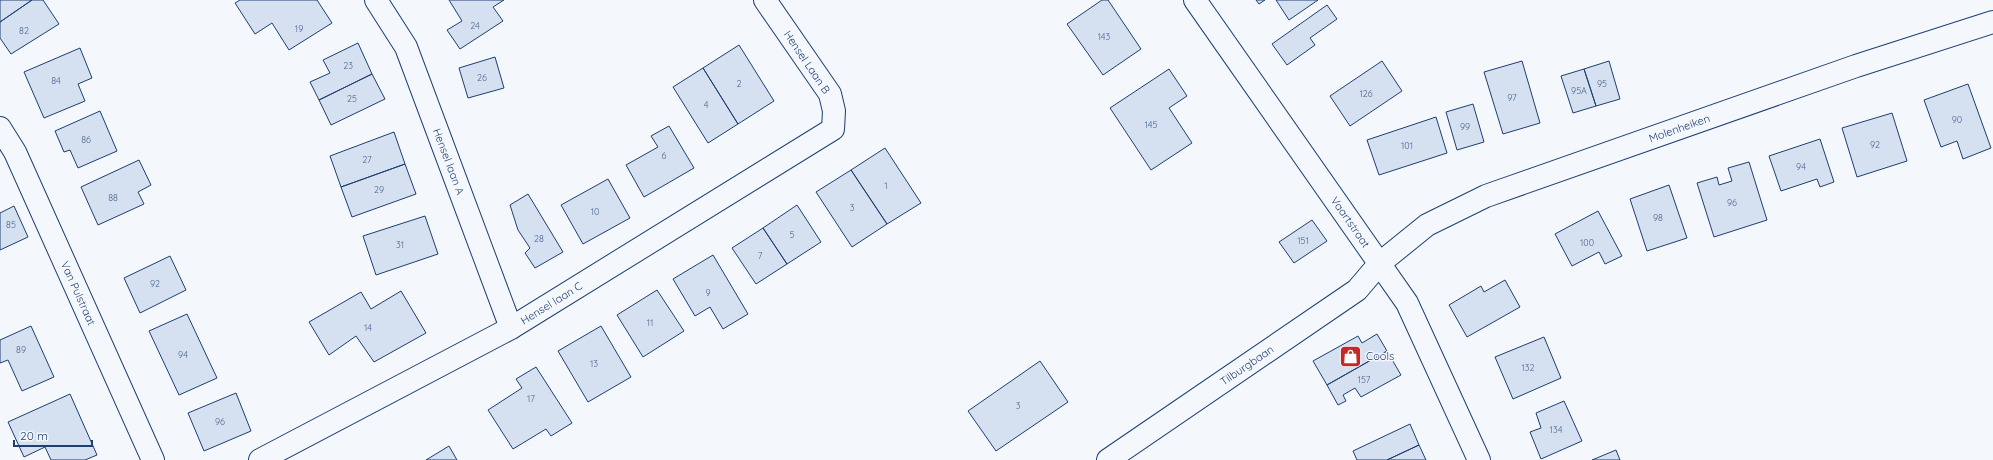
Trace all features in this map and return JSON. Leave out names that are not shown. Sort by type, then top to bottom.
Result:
[{"type":"street","name":"Hensel laan A","points":[[376,0],[406,47],[511,328]]},
{"type":"street","name":"Hensel Laan B","points":[[765,0],[830,94],[834,111],[833,128]]},
{"type":"street","name":"Vaartstraat","points":[[1195,0],[1407,303],[1479,460]]},
{"type":"street","name":"Molenheiken","points":[[1380,263],[1427,226],[1486,196],[1856,66],[1993,22]]},
{"type":"street","name":"Van Pulstraat","points":[[0,128],[15,152],[153,460]]},
{"type":"street","name":"Hensel laan C","points":[[260,460],[511,328],[833,128]]},
{"type":"street","name":"Tilburgbaan","points":[[1108,460],[1357,290],[1380,263]]},
{"type":"building","points":[[0,0],[32,0],[0,22]]},
{"type":"building","points":[[32,0],[43,0],[59,24],[11,54],[0,38],[0,22]]},
{"type":"building","points":[[240,0],[317,0],[332,23],[289,50],[272,23],[255,34],[235,3]]},
{"type":"building","points":[[449,0],[504,0],[493,7],[503,21],[460,49],[447,30],[462,21]]},
{"type":"building","points":[[1102,0],[1108,0],[1141,49],[1103,75],[1067,24]]},
{"type":"building","points":[[1256,0],[1265,0],[1259,4]]},
{"type":"building","points":[[1276,0],[1318,0],[1289,20]]},
{"type":"building","points":[[1327,5],[1337,19],[1310,38],[1315,45],[1287,65],[1272,44]]},
{"type":"building","points":[[358,43],[372,74],[319,100],[310,82],[330,73],[323,60]]},
{"type":"building","points":[[739,45],[774,101],[738,124],[703,68]]},
{"type":"building","points":[[80,48],[92,78],[78,84],[85,101],[44,118],[24,72]]},
{"type":"building","points":[[495,57],[504,88],[468,98],[459,68]]},
{"type":"building","points":[[1382,61],[1402,91],[1350,126],[1330,96]]},
{"type":"building","points":[[1522,61],[1540,123],[1503,134],[1484,72]]},
{"type":"building","points":[[1609,61],[1620,99],[1596,106],[1584,69]]},
{"type":"building","points":[[703,68],[738,124],[708,143],[673,87]]},
{"type":"building","points":[[1169,69],[1187,96],[1169,108],[1192,143],[1151,170],[1110,108]]},
{"type":"building","points":[[1584,69],[1596,106],[1573,113],[1561,76]]},
{"type":"building","points":[[372,74],[385,99],[331,125],[319,100]]},
{"type":"building","points":[[1968,84],[1991,148],[1963,159],[1957,141],[1941,147],[1924,100]]},
{"type":"building","points":[[1473,104],[1484,142],[1457,150],[1446,112]]},
{"type":"building","points":[[100,111],[117,151],[78,168],[70,150],[64,152],[55,131]]},
{"type":"building","points":[[1892,113],[1907,161],[1857,177],[1842,128]]},
{"type":"building","points":[[1436,117],[1447,153],[1379,175],[1367,140]]},
{"type":"building","points":[[669,126],[694,168],[644,197],[626,165],[658,147],[651,136]]},
{"type":"building","points":[[394,132],[405,164],[341,187],[330,156]]},
{"type":"building","points":[[1820,139],[1834,182],[1820,187],[1817,179],[1781,191],[1769,156]]},
{"type":"building","points":[[885,148],[921,203],[887,224],[851,170]]},
{"type":"building","points":[[139,160],[151,185],[138,192],[144,204],[98,225],[81,187]]},
{"type":"building","points":[[1749,162],[1767,220],[1714,237],[1697,183],[1717,177],[1719,185],[1732,181],[1728,168]]},
{"type":"building","points":[[405,164],[416,194],[352,217],[341,187]]},
{"type":"building","points":[[851,170],[887,224],[852,247],[816,192]]},
{"type":"building","points":[[608,179],[630,218],[583,244],[561,205]]},
{"type":"building","points":[[1669,185],[1687,238],[1647,251],[1630,199]]},
{"type":"building","points":[[528,194],[563,252],[535,268],[525,253],[530,248],[518,230],[510,205]]},
{"type":"building","points":[[797,205],[821,242],[787,264],[763,228]]},
{"type":"building","points":[[14,206],[28,237],[0,250],[0,213]]},
{"type":"building","points":[[1598,211],[1622,256],[1605,264],[1599,252],[1572,266],[1555,234]]},
{"type":"building","points":[[425,216],[438,254],[376,275],[363,236]]},
{"type":"building","points":[[1312,220],[1327,241],[1294,263],[1279,242]]},
{"type":"building","points":[[763,228],[787,264],[756,284],[732,248]]},
{"type":"building","points":[[713,255],[748,314],[723,329],[710,307],[695,316],[673,279]]},
{"type":"building","points":[[170,256],[186,290],[140,313],[124,278]]},
{"type":"building","points":[[1505,280],[1520,307],[1467,337],[1449,305],[1481,286],[1484,292]]},
{"type":"building","points":[[657,290],[684,331],[643,357],[617,315]]},
{"type":"building","points":[[401,291],[426,333],[374,362],[356,336],[329,355],[309,322],[361,292],[371,309]]},
{"type":"building","points":[[187,314],[217,378],[179,395],[149,331]]},
{"type":"building","points":[[31,326],[54,377],[22,391],[8,360],[0,363],[0,340]]},
{"type":"building","points":[[601,326],[631,377],[588,402],[558,351]]},
{"type":"building","name":"Cools","points":[[1377,334],[1387,351],[1327,385],[1313,361],[1358,336],[1362,343]]},
{"type":"building","points":[[1544,337],[1561,378],[1513,399],[1495,357]]},
{"type":"building","points":[[1387,351],[1401,375],[1361,397],[1355,388],[1343,395],[1346,401],[1338,405],[1327,385]]},
{"type":"building","points":[[1040,361],[1068,402],[996,451],[968,411]]},
{"type":"building","points":[[536,367],[572,423],[551,436],[546,429],[513,449],[488,410],[522,388],[516,379]]},
{"type":"building","points":[[236,393],[251,431],[204,451],[188,413]]},
{"type":"building","points":[[70,394],[97,455],[85,460],[51,460],[45,447],[24,457],[8,422]]},
{"type":"building","points":[[1564,401],[1582,441],[1541,459],[1530,432],[1541,428],[1536,413]]},
{"type":"building","points":[[1410,424],[1419,445],[1387,460],[1357,460],[1353,451]]},
{"type":"building","points":[[1419,445],[1426,460],[1387,460]]},
{"type":"building","points":[[449,446],[457,460],[426,460]]},
{"type":"building","points":[[1616,450],[1620,460],[1592,460]]},
{"type":"place","name":"Cools","points":[[1350,356]]}]
